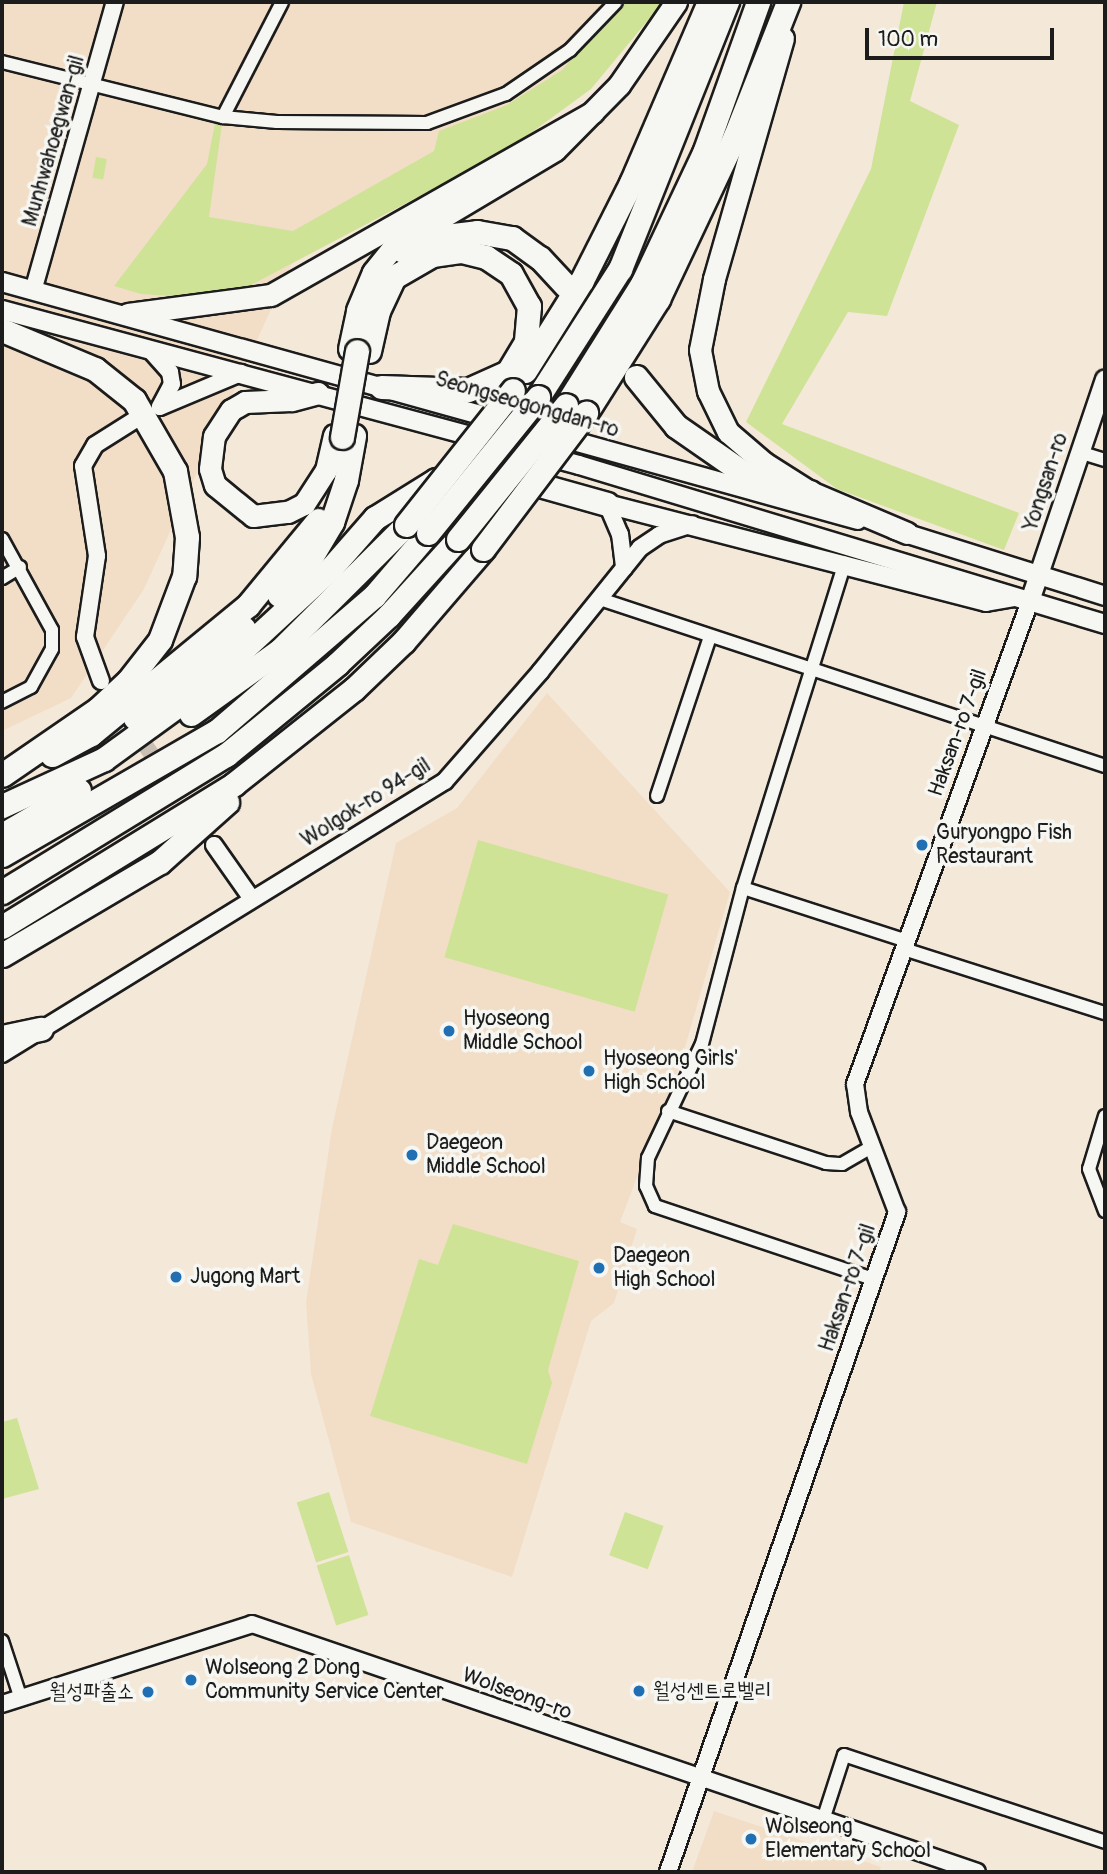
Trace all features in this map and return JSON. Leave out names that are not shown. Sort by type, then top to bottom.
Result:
[{"type":"highway","points":[[358,351],[357,310],[373,272],[394,246],[555,150],[619,85],[676,2]]},
{"type":"highway","points":[[2,835],[111,772],[280,650],[406,525],[513,390],[582,280],[704,22],[709,2]]},
{"type":"highway","points":[[2,855],[217,731],[374,596],[428,533],[538,397],[620,269],[727,2]]},
{"type":"highway","points":[[2,892],[226,755],[337,664],[389,615],[576,409],[642,284],[704,153],[758,2]]},
{"type":"highway","points":[[2,955],[160,862],[355,689],[404,641],[483,549],[576,409],[658,299],[735,136],[791,2]]},
{"type":"highway","points":[[791,2],[714,279],[700,350],[708,391],[728,432],[764,463],[810,492]]},
{"type":"highway","points":[[128,314],[271,295],[593,112]]},
{"type":"highway","points":[[2,781],[91,734],[247,605],[316,524],[336,475],[363,311],[380,277],[401,252],[437,237],[477,232],[512,238],[540,258],[566,286]]},
{"type":"highway","points":[[358,351],[394,277],[432,255],[462,251],[486,257],[511,274],[529,306],[526,342],[508,372],[468,390],[381,387]]},
{"type":"highway","points":[[2,330],[95,369],[134,401],[175,471],[187,537],[184,576],[160,640],[98,709],[2,775]]},
{"type":"highway","points":[[636,377],[676,426],[748,476],[810,492],[907,533]]},
{"type":"highway","points":[[318,393],[291,400],[245,402],[231,410],[214,436],[210,469],[215,485],[253,516],[288,512],[304,503],[326,470],[343,436]]},
{"type":"highway","points":[[2,800],[119,730],[189,676],[300,576],[332,522],[346,481],[343,436]]},
{"type":"highway","points":[[2,806],[104,759],[199,690],[331,568],[374,518],[436,480],[456,476],[518,479],[607,504]]},
{"type":"highway","points":[[2,927],[234,784],[355,689]]},
{"type":"highway","points":[[2,1037],[41,1028]]},
{"type":"main road","name":"Seongseogongdan-ro","points":[[2,282],[128,314],[907,533],[1105,597]]},
{"type":"main road","name":"Seongseogongdan-ro","points":[[2,310],[145,346],[579,465],[1105,624]]},
{"type":"main road","name":"Yongsan-ro","points":[[1024,599],[1039,575],[1105,379]]},
{"type":"main road","points":[[607,504],[694,523],[986,602],[1024,599]]},
{"type":"street","name":"Munhwahoegwan-gil","points":[[33,291],[115,2]]},
{"type":"street","points":[[223,117],[282,2]]},
{"type":"street","points":[[2,62],[223,117],[277,122],[427,123],[506,94],[570,50],[616,2]]},
{"type":"street","points":[[145,346],[170,372],[172,384],[160,407],[241,373]]},
{"type":"street","points":[[100,681],[85,637],[97,556],[83,466],[95,445],[134,421]]},
{"type":"street","points":[[1079,452],[1105,460]]},
{"type":"street","points":[[607,504],[620,534],[624,568]]},
{"type":"street","name":"Wolgok-ro 94-gil","points":[[2,1054],[445,780],[600,599],[640,548],[659,536],[694,523]]},
{"type":"street","points":[[2,539],[20,567],[52,630],[52,649],[31,687],[2,702]]},
{"type":"street","points":[[845,563],[743,888],[702,1044],[648,1158],[646,1186],[655,1206],[873,1279]]},
{"type":"street","points":[[2,578],[20,567]]},
{"type":"street","points":[[600,599],[1105,766]]},
{"type":"street","name":"Haksan-ro 7-gil","points":[[668,1872],[897,1212],[859,1112],[855,1084],[982,727],[1024,599]]},
{"type":"street","points":[[657,796],[710,637]]},
{"type":"street","points":[[214,845],[252,899]]},
{"type":"street","points":[[743,888],[1105,1013]]},
{"type":"street","points":[[668,1111],[826,1163],[842,1164],[872,1147]]},
{"type":"street","points":[[1105,1116],[1089,1169],[1105,1211]]},
{"type":"street","name":"Wolseong-ro","points":[[2,1704],[252,1624],[977,1872]]},
{"type":"street","points":[[2,1641],[21,1699]]},
{"type":"street","points":[[823,1820],[844,1755],[1105,1842]]},
{"type":"shaded area","points":[[2,2],[635,2],[574,94],[297,252],[144,589],[71,698],[2,731]]},
{"type":"shaded area","points":[[547,693],[730,892],[680,1064],[620,1222],[637,1229],[614,1303],[591,1321],[512,1577],[351,1522],[311,1374],[306,1302],[332,1128],[396,843],[457,808]]},
{"type":"shaded area","name":"Wolseong Elementary School","points":[[714,1811],[881,1867],[879,1872],[692,1872]]},
{"type":"green space","points":[[620,2],[663,2],[591,89],[509,149],[251,285],[201,298],[141,294],[114,286],[207,164],[215,123],[222,124],[209,217],[293,231],[434,151],[439,131],[507,105],[562,70]]},
{"type":"green space","points":[[904,2],[937,2],[910,101],[959,125],[887,316],[848,312],[782,424],[1019,513],[1004,550],[837,489],[746,422],[871,169]]},
{"type":"green space","points":[[96,157],[107,159],[103,180],[92,178]]},
{"type":"green space","points":[[478,840],[668,895],[635,1012],[444,957]]},
{"type":"green space","points":[[453,1224],[579,1261],[548,1370],[552,1383],[527,1464],[370,1416],[419,1259],[438,1265]]},
{"type":"green space","points":[[17,1418],[39,1489],[2,1499],[2,1422]]},
{"type":"green space","points":[[329,1492],[348,1552],[316,1562],[297,1503]]},
{"type":"green space","points":[[625,1512],[664,1526],[648,1569],[609,1555]]},
{"type":"green space","points":[[349,1555],[368,1615],[336,1625],[317,1566]]},
{"type":"tunnel","points":[[566,286],[619,355]]},
{"type":"tunnel","points":[[132,726],[214,845]]},
{"type":"place","name":"Guryongpo Fish Restaurant","points":[[922,845]]},
{"type":"place","name":"Hyoseong Middle School","points":[[449,1031]]},
{"type":"place","name":"Hyoseong Girls' High School","points":[[589,1071]]},
{"type":"place","name":"Daegeon Middle School","points":[[412,1155]]},
{"type":"place","name":"Daegeon High School","points":[[599,1268]]},
{"type":"place","name":"Jugong Mart","points":[[176,1277]]},
{"type":"place","name":"Wolseong 2 Dong Community Service Center","points":[[191,1680]]},
{"type":"place","name":"월성센트로벨리","points":[[639,1691]]},
{"type":"place","name":"월성파출소","points":[[148,1692]]},
{"type":"place","name":"Wolseong Elementary School","points":[[751,1839]]}]
